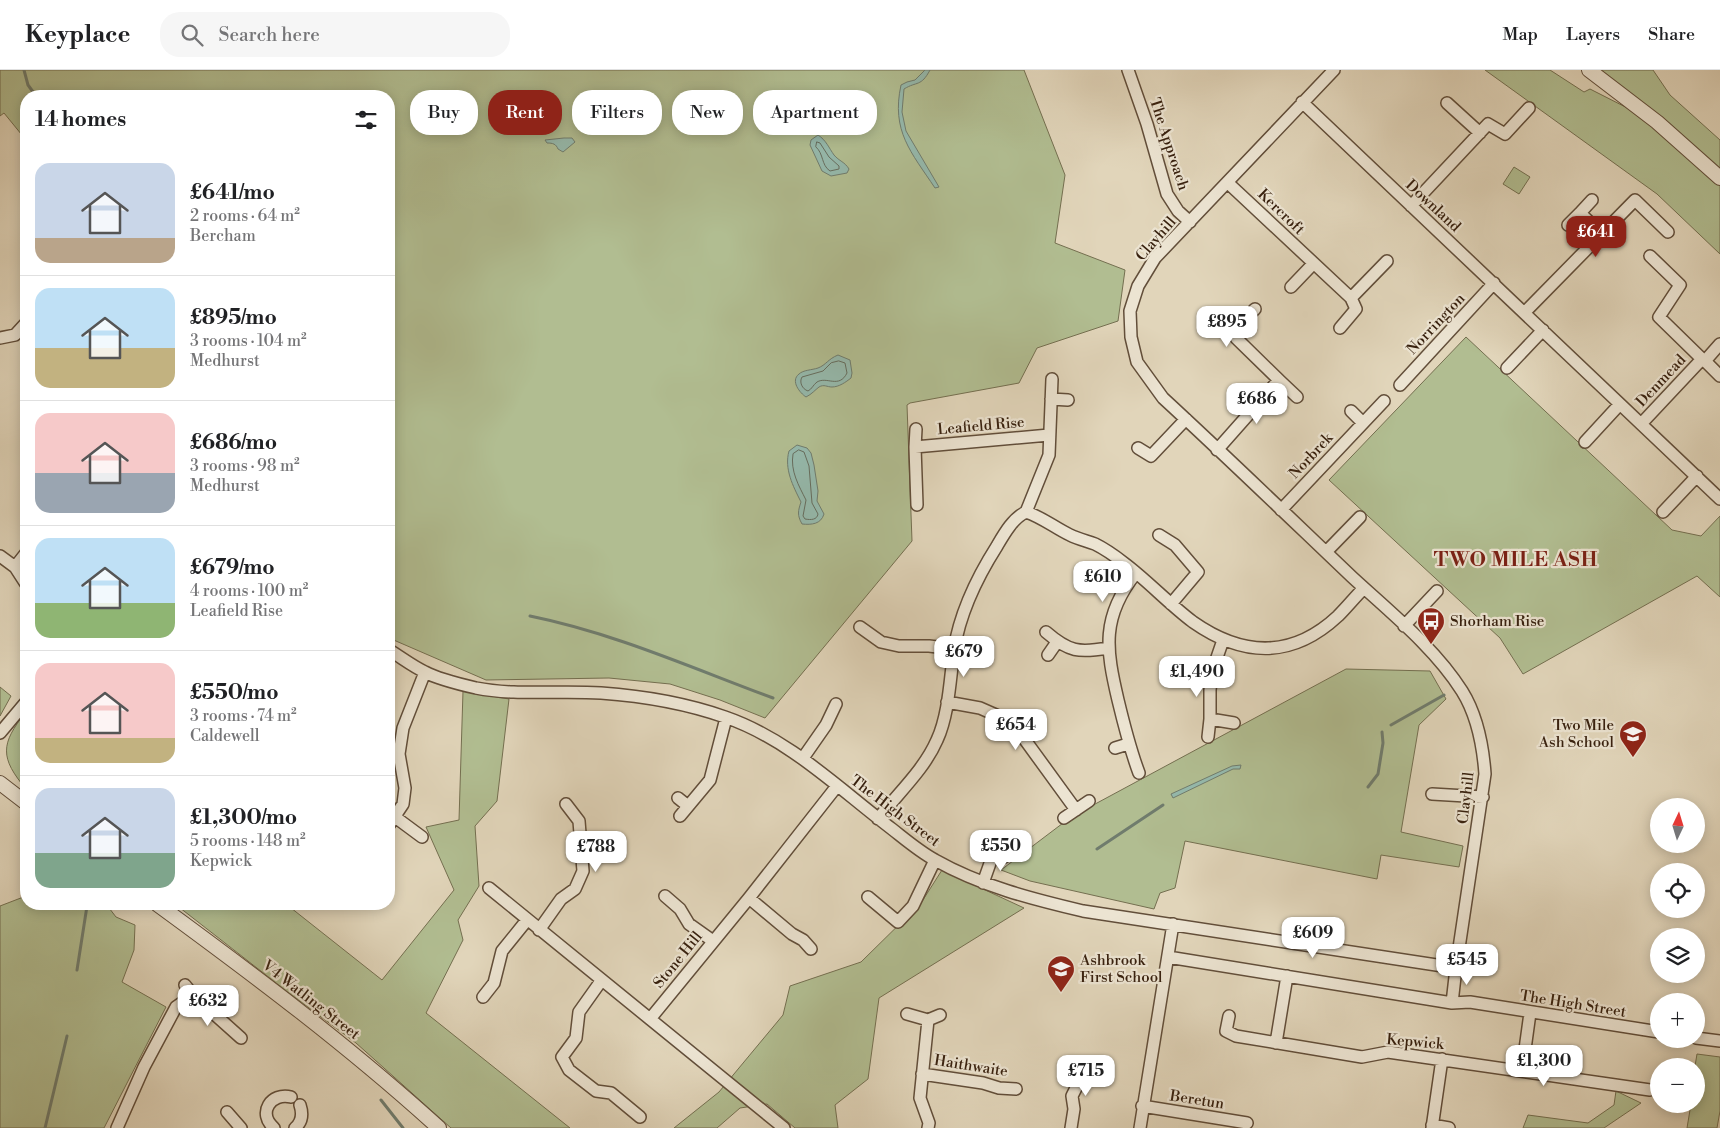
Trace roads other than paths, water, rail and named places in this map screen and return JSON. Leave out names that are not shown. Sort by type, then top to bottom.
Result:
[{"type":"street","name":"The Approach","points":[[1128,70],[1147,124],[1167,194],[1178,211],[1190,222]]},
{"type":"street","name":"Clayhill","points":[[1334,70],[1155,258],[1138,286],[1130,311],[1130,337],[1137,362],[1163,398],[1404,626],[1448,670],[1464,693],[1471,708],[1483,749],[1485,774],[1456,968]]},
{"type":"street","points":[[1588,70],[1657,122],[1720,178]]},
{"type":"street","name":"Downland","points":[[1302,102],[1720,499]]},
{"type":"street","points":[[1447,103],[1480,133]]},
{"type":"street","points":[[1411,206],[1488,124],[1505,134],[1529,108]]},
{"type":"street","name":"Kercroft","points":[[1228,183],[1351,298]]},
{"type":"street","points":[[1568,225],[1592,200]]},
{"type":"street","points":[[1525,312],[1635,200],[1668,232]]},
{"type":"street","points":[[1580,213],[1602,234]]},
{"type":"street","name":"Denmead","points":[[1650,256],[1680,286],[1659,318],[1720,376]]},
{"type":"street","points":[[1340,328],[1356,309],[1351,298],[1387,261]]},
{"type":"street","points":[[1292,287],[1313,264]]},
{"type":"street","name":"Norrington","points":[[1400,385],[1494,284]]},
{"type":"street","points":[[1255,308],[1235,329],[1236,338],[1297,397]]},
{"type":"street","points":[[0,338],[15,335],[20,330]]},
{"type":"street","points":[[1507,368],[1543,330]]},
{"type":"street","name":"Denmead","points":[[1641,424],[1720,344]]},
{"type":"street","points":[[1026,512],[1049,455],[1052,378]]},
{"type":"street","points":[[1217,450],[1279,380]]},
{"type":"street","points":[[1051,399],[1068,400]]},
{"type":"street","name":"Norbrek","points":[[1281,510],[1384,400]]},
{"type":"street","points":[[1585,442],[1620,404]]},
{"type":"street","points":[[1351,411],[1363,423]]},
{"type":"street","points":[[1138,448],[1148,461],[1186,419]]},
{"type":"street","name":"Leafield Rise","points":[[916,429],[917,505]]},
{"type":"street","name":"Leafield Rise","points":[[915,448],[1049,435]]},
{"type":"street","points":[[1663,512],[1697,476]]},
{"type":"street","points":[[878,819],[924,763],[938,739],[947,702],[954,649],[962,613],[980,573],[1005,533],[1020,515],[1026,512],[1035,514],[1070,535],[1095,545],[1123,562],[1193,622],[1223,640],[1244,647],[1266,650],[1290,645],[1312,635],[1337,617],[1364,588]]},
{"type":"street","points":[[1326,552],[1360,517]]},
{"type":"street","points":[[1160,535],[1175,545],[1198,572],[1171,604]]},
{"type":"street","points":[[0,556],[15,567],[20,575]]},
{"type":"street","points":[[15,567],[20,560]]},
{"type":"street","points":[[1136,573],[1125,586],[1115,609],[1110,627],[1108,648],[1111,672],[1128,744],[1140,773]]},
{"type":"street","points":[[1404,626],[1437,591]]},
{"type":"street","points":[[860,627],[881,642],[898,646],[929,646],[954,649]]},
{"type":"street","points":[[1046,632],[1057,642],[1075,650],[1090,651],[1108,648]]},
{"type":"street","points":[[1208,737],[1212,672],[1223,640]]},
{"type":"street","points":[[1048,655],[1057,642]]},
{"type":"street","name":"The High Street","points":[[395,654],[425,672],[475,688],[524,693],[600,693],[650,698],[691,707],[726,718],[754,729],[803,758],[878,819],[935,860],[983,883],[1034,900],[1083,910],[1456,968]]},
{"type":"street","points":[[395,751],[425,672]]},
{"type":"street","points":[[947,702],[980,708],[1005,719],[1020,733],[1076,810]]},
{"type":"street","points":[[803,758],[826,724],[836,704]]},
{"type":"street","points":[[0,733],[20,709]]},
{"type":"street","points":[[680,816],[710,780],[726,718]]},
{"type":"street","points":[[1210,719],[1234,723]]},
{"type":"street","points":[[1115,748],[1128,744]]},
{"type":"street","points":[[395,757],[405,788],[403,804],[395,816]]},
{"type":"street","points":[[0,783],[20,798]]},
{"type":"street","name":"Stone Hill","points":[[650,1019],[837,786]]},
{"type":"street","points":[[1432,794],[1483,797]]},
{"type":"street","points":[[678,798],[688,806]]},
{"type":"street","points":[[1064,818],[1089,801]]},
{"type":"street","points":[[539,930],[561,899],[575,889],[583,871],[579,821],[566,804]]},
{"type":"street","points":[[395,823],[422,837]]},
{"type":"street","points":[[982,846],[999,854],[983,883]]},
{"type":"street","points":[[868,898],[898,922],[913,906],[935,860]]},
{"type":"street","points":[[489,888],[784,1128]]},
{"type":"street","points":[[665,896],[680,909],[689,924],[713,941]]},
{"type":"street","points":[[748,898],[792,934],[803,940],[811,949]]},
{"type":"street","name":"V4 Watling Street","points":[[165,910],[289,1002],[394,1087],[439,1128]]},
{"type":"street","points":[[483,997],[494,983],[502,951],[527,920]]},
{"type":"street","points":[[1140,1128],[1142,1106],[1173,924]]},
{"type":"street","name":"The High Street","points":[[1168,957],[1452,1003],[1470,1002],[1650,1031]]},
{"type":"street","points":[[1452,1003],[1456,968]]},
{"type":"street","points":[[1276,1042],[1287,976]]},
{"type":"street","points":[[601,981],[579,1012],[576,1038],[562,1057],[568,1070],[596,1091],[612,1094],[640,1117]]},
{"type":"street","points":[[185,985],[193,995],[241,1038]]},
{"type":"street","points":[[117,1128],[144,1067],[176,1007],[193,995]]},
{"type":"street","points":[[1522,1071],[1530,1013]]},
{"type":"street","points":[[907,1014],[928,1020],[940,1014]]},
{"type":"street","name":"Kepwick","points":[[1228,1016],[1226,1031],[1236,1036],[1362,1057],[1388,1052],[1650,1090]]},
{"type":"street","name":"Haithwaite","points":[[928,1020],[920,1098],[929,1123],[928,1128]]},
{"type":"street","points":[[1705,1040],[1720,1042]]},
{"type":"street","points":[[1442,1059],[1432,1127],[1449,1128]]},
{"type":"street","points":[[1071,1128],[1074,1109],[1072,1096],[1078,1084],[1080,1063]]},
{"type":"street","name":"Haithwaite","points":[[922,1074],[983,1083],[999,1088],[1016,1088]]},
{"type":"street","points":[[271,1127],[266,1115],[269,1103],[279,1096],[296,1101],[302,1116],[295,1128]]},
{"type":"street","name":"Beretun","points":[[1142,1106],[1247,1123]]},
{"type":"street","points":[[227,1112],[241,1128]]},
{"type":"water","points":[[925,70],[930,70],[924,79],[904,89],[902,112],[906,131],[939,187],[935,188],[905,140],[899,115],[901,85],[915,80]]},
{"type":"water","points":[[818,135],[821,137],[834,155],[849,169],[847,173],[831,176],[822,171],[810,145],[811,140]]},
{"type":"water","points":[[572,138],[575,142],[563,152],[545,140]]},
{"type":"water","points":[[838,355],[850,360],[851,378],[837,386],[821,386],[806,397],[797,387],[796,377],[803,372],[821,367]]},
{"type":"water","points":[[797,445],[807,448],[811,453],[818,491],[817,501],[824,514],[821,520],[813,524],[802,524],[800,521],[799,508],[801,502],[788,471],[789,451]]},
{"type":"water","points":[[1241,765],[1240,769],[1233,769],[1173,798],[1171,794],[1232,766]]},
{"type":"waterway","points":[[24,70],[28,85],[32,90]]},
{"type":"waterway","points":[[530,616],[561,623],[622,642],[683,663],[773,698]]},
{"type":"waterway","points":[[1391,725],[1444,695]]},
{"type":"waterway","points":[[1368,787],[1378,774],[1383,743],[1382,732]]},
{"type":"waterway","points":[[1097,849],[1163,805]]},
{"type":"waterway","points":[[77,970],[86,910]]},
{"type":"waterway","points":[[45,1128],[67,1036]]},
{"type":"waterway","points":[[381,1100],[403,1128]]},
{"type":"place","name":"Shorham Rise","points":[[1431,645]]},
{"type":"place","name":"Two Mile Ash School","points":[[1633,758]]},
{"type":"place","name":"Ashbrook First School","points":[[1061,993]]},
{"type":"district","name":"TWO MILE ASH","points":[[1516,560]]}]
